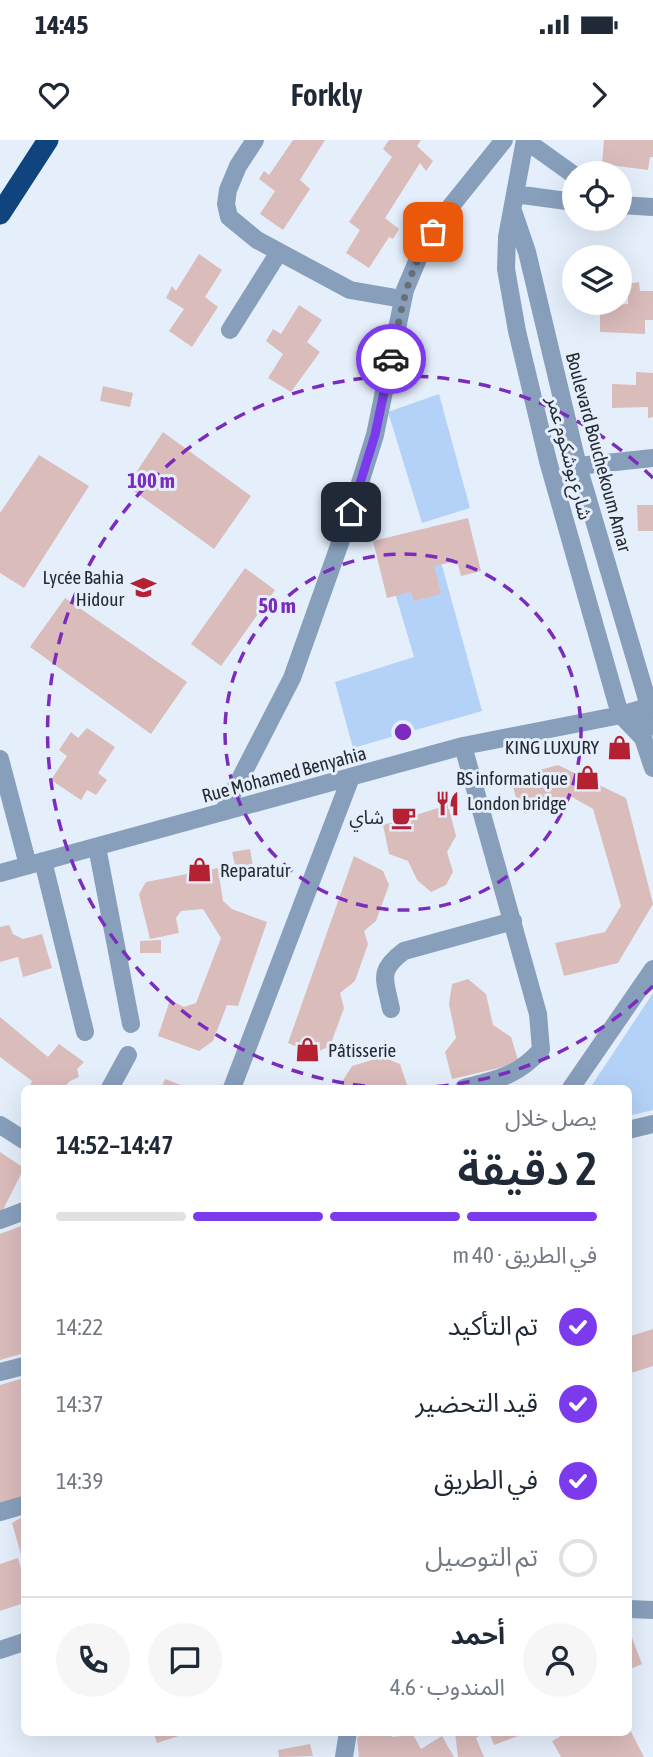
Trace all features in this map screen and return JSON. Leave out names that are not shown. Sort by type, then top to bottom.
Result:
[{"type":"highway","points":[[0,214],[48,140]]},
{"type":"street","points":[[255,140],[238,166],[228,190],[226,204],[229,216],[257,240],[350,290],[402,299]]},
{"type":"street","points":[[223,812],[292,678],[347,524],[375,435],[402,299],[423,247],[474,176],[504,140]]},
{"type":"street","points":[[525,140],[562,166]]},
{"type":"street","name":"شارع بوشكوم عمر","points":[[525,140],[507,237],[506,269],[517,331],[548,461],[621,715]]},
{"type":"street","points":[[514,201],[562,202]]},
{"type":"street","name":"Boulevard Bouchekoum Amar","points":[[514,201],[578,466],[651,705]]},
{"type":"street","points":[[632,206],[653,207]]},
{"type":"street","points":[[230,330],[279,252]]},
{"type":"street","points":[[578,466],[653,458]]},
{"type":"street","points":[[649,752],[651,705]]},
{"type":"street","name":"Rue Mohamed Benyahia","points":[[0,873],[463,746],[621,715],[651,705]]},
{"type":"street","points":[[621,715],[649,752]]},
{"type":"street","points":[[463,746],[538,1014],[541,1050],[526,1066],[505,1077],[475,1085]]},
{"type":"street","points":[[0,759],[36,863],[85,1032]]},
{"type":"street","points":[[233,1085],[351,777]]},
{"type":"street","points":[[97,847],[131,1024]]},
{"type":"street","points":[[391,1009],[384,974],[390,961],[404,951],[513,921]]},
{"type":"street","points":[[573,1085],[653,969]]},
{"type":"street","points":[[112,1085],[128,1055]]},
{"type":"street","points":[[632,1129],[653,1124]]},
{"type":"street","points":[[0,1125],[21,1138]]},
{"type":"street","points":[[0,1220],[21,1212]]},
{"type":"street","points":[[0,1372],[21,1367]]},
{"type":"street","points":[[0,1512],[21,1506]]},
{"type":"street","points":[[632,1609],[653,1611]]},
{"type":"street","points":[[0,1650],[21,1643]]},
{"type":"street","points":[[344,1757],[347,1736]]},
{"type":"shaded area","points":[[439,394],[470,508],[422,523],[388,412]]},
{"type":"shaded area","points":[[432,529],[482,711],[353,748],[335,682],[414,657],[381,546]]},
{"type":"shaded area","points":[[653,993],[653,1110],[632,1115],[632,1085],[592,1085]]},
{"type":"building","points":[[293,140],[325,140],[300,180],[310,189],[283,230],[260,214],[275,191],[259,179],[264,171],[269,175]]},
{"type":"building","points":[[389,140],[421,140],[417,146],[433,161],[426,171],[420,163],[385,218],[399,229],[393,239],[389,237],[369,268],[346,253],[360,230],[349,222],[392,157],[383,149]]},
{"type":"building","points":[[604,140],[653,140],[653,157],[650,157],[648,170],[632,168],[632,161],[602,161]]},
{"type":"building","points":[[199,254],[222,270],[205,297],[218,307],[192,347],[169,331],[184,309],[166,298],[172,286],[176,291]]},
{"type":"building","points":[[639,282],[640,291],[653,291],[653,320],[645,320],[645,334],[600,332],[600,315],[632,315],[632,283]]},
{"type":"building","points":[[299,305],[322,320],[307,342],[320,352],[291,392],[268,378],[283,354],[266,341],[273,329],[281,334]]},
{"type":"building","points":[[636,372],[653,373],[653,417],[648,418],[648,407],[612,408],[612,384],[636,385]]},
{"type":"building","points":[[103,386],[133,393],[130,407],[100,401]]},
{"type":"building","points":[[163,432],[251,496],[214,549],[127,486]]},
{"type":"building","points":[[39,455],[89,486],[24,588],[0,573],[0,513]]},
{"type":"building","points":[[637,505],[653,505],[653,531],[638,531]]},
{"type":"building","points":[[468,518],[481,571],[461,576],[457,561],[434,566],[441,594],[414,601],[411,592],[387,598],[373,541]]},
{"type":"building","points":[[245,568],[275,590],[221,666],[191,644]]},
{"type":"building","points":[[65,598],[187,682],[151,734],[30,647]]},
{"type":"building","points":[[87,728],[115,747],[98,773],[107,780],[96,795],[87,790],[81,800],[51,780],[67,756],[59,750],[71,732],[78,738]]},
{"type":"building","points":[[558,765],[626,798],[653,904],[618,963],[564,976],[555,943],[605,932],[621,906],[593,809],[572,797],[519,811],[511,778]]},
{"type":"building","points":[[448,805],[456,836],[447,852],[453,872],[446,885],[431,892],[417,880],[408,861],[389,854],[383,825]]},
{"type":"building","points":[[250,849],[253,867],[236,870],[232,852]]},
{"type":"building","points":[[354,856],[383,871],[389,885],[376,921],[364,931],[368,944],[355,981],[340,993],[344,1008],[330,1046],[313,1054],[288,1043]]},
{"type":"building","points":[[218,868],[223,901],[232,909],[267,922],[238,1006],[227,1005],[213,1041],[199,1051],[158,1036],[170,1000],[184,1007],[196,1003],[221,938],[203,909],[181,911],[176,918],[179,933],[150,939],[139,894],[146,882]]},
{"type":"building","points":[[9,925],[13,934],[23,939],[42,934],[52,968],[23,977],[18,957],[0,962],[0,927]]},
{"type":"building","points":[[161,940],[161,953],[140,953],[140,941]]},
{"type":"building","points":[[468,979],[486,994],[493,1025],[511,1037],[519,1063],[452,1079],[445,1052],[456,1038],[449,1004],[452,984]]},
{"type":"building","points":[[0,1017],[48,1057],[59,1044],[84,1062],[77,1069],[79,1077],[66,1085],[30,1085],[32,1081],[0,1057]]},
{"type":"building","points":[[382,1057],[400,1064],[407,1085],[343,1085],[342,1082],[352,1066]]},
{"type":"building","points":[[165,1079],[181,1085],[162,1085]]},
{"type":"building","points":[[0,1152],[21,1166],[21,1174],[0,1216]]},
{"type":"building","points":[[21,1226],[21,1354],[0,1360],[0,1234]]},
{"type":"building","points":[[653,1329],[653,1366],[632,1373],[632,1336]]},
{"type":"building","points":[[21,1379],[21,1502],[0,1508],[0,1385]]},
{"type":"building","points":[[21,1518],[21,1554],[12,1523]]},
{"type":"building","points":[[18,1558],[21,1568],[21,1604],[0,1611],[0,1564]]},
{"type":"building","points":[[632,1638],[642,1664],[632,1668]]},
{"type":"building","points":[[632,1734],[644,1757],[561,1757],[552,1741],[561,1736],[632,1736]]},
{"type":"building","points":[[155,1736],[179,1736],[157,1743]]},
{"type":"building","points":[[414,1736],[421,1749],[442,1736],[454,1757],[359,1757],[357,1738]]},
{"type":"building","points":[[455,1736],[479,1736],[476,1738],[484,1757],[458,1757]]},
{"type":"building","points":[[491,1736],[518,1736],[494,1745]]},
{"type":"building","points":[[310,1744],[313,1756],[279,1757],[278,1750]]},
{"type":"way so far","points":[[391,359],[402,299],[423,247],[433,232]]},
{"type":"place","name":"Lycée Bahia Hidour","points":[[144,588]]},
{"type":"place","name":"KING LUXURY","points":[[619,747]]},
{"type":"place","name":"BS informatique","points":[[588,778]]},
{"type":"place","name":"London bridge","points":[[447,803]]},
{"type":"place","name":"شاي","points":[[404,817]]},
{"type":"place","name":"Reparatur","points":[[200,870]]},
{"type":"place","name":"Pâtisserie","points":[[308,1050]]},
{"type":"route","points":[[351,512],[375,435],[391,359]]}]
